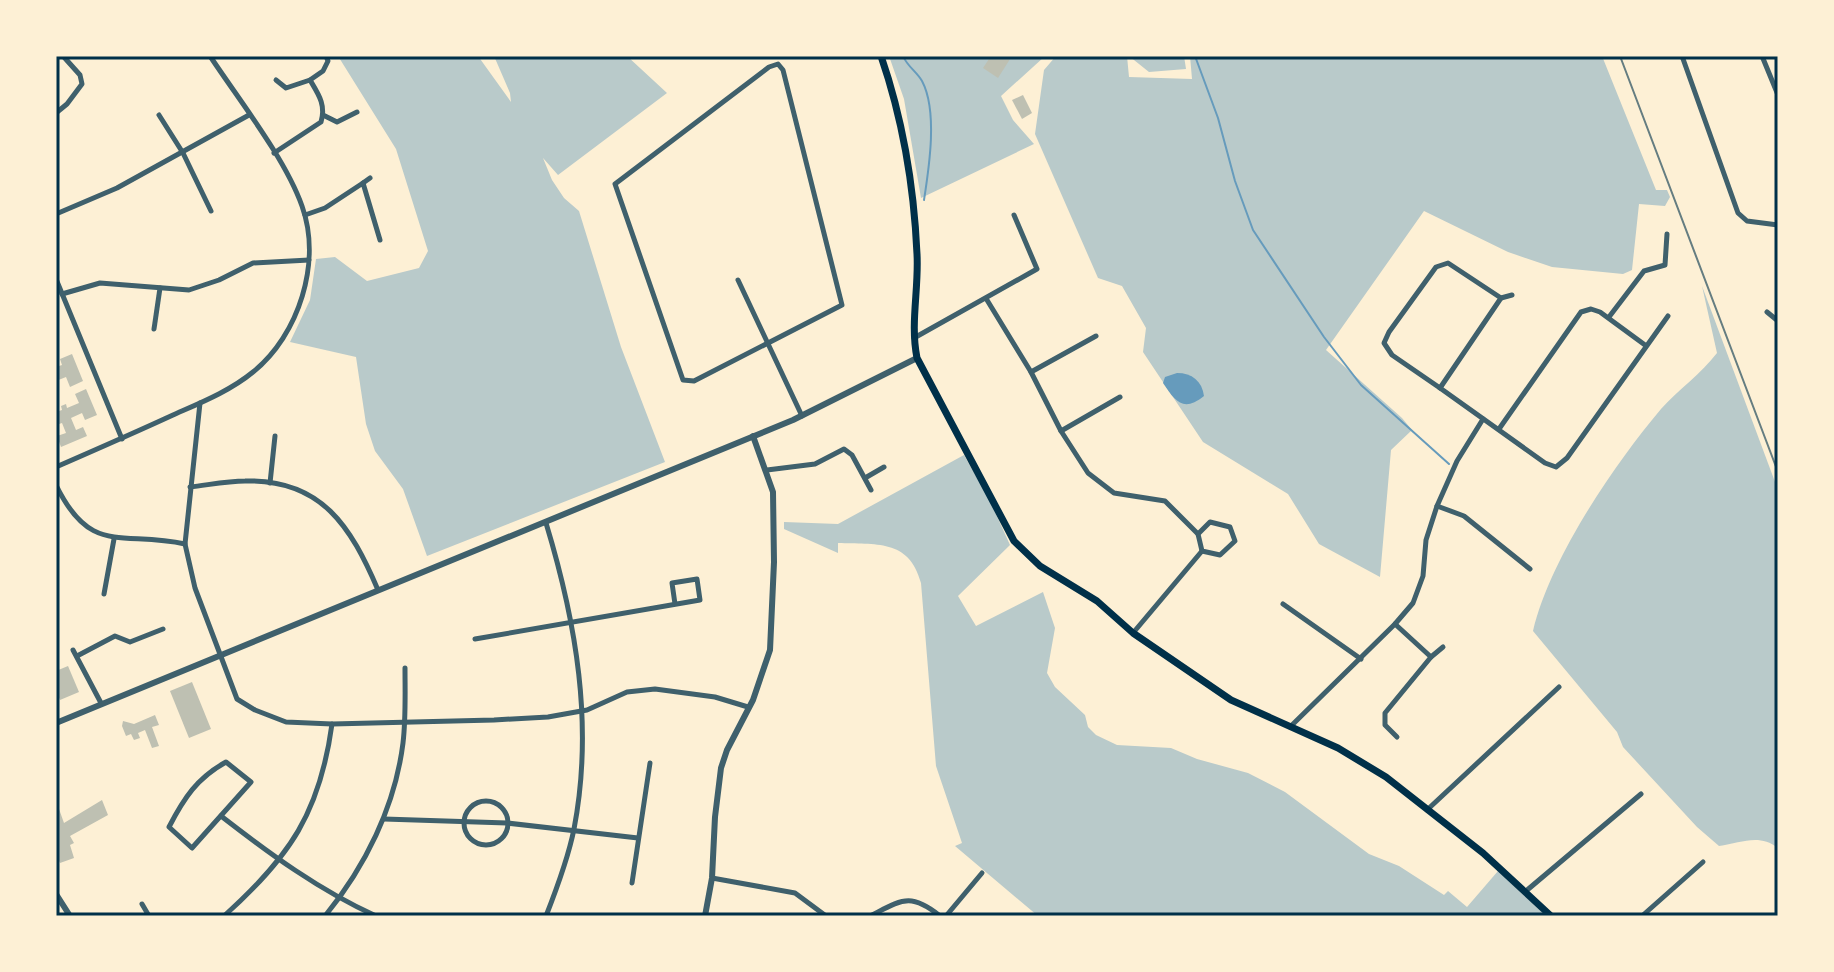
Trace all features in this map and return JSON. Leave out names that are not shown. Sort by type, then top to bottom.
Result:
[{"type":"main road","points":[[881,56],[896,99],[909,167],[918,256],[913,339],[917,358],[1014,541],[1040,566],[1097,601],[1133,633],[1231,700],[1338,748],[1386,777],[1483,853],[1551,916]]},
{"type":"street","points":[[56,113],[82,84],[80,75],[63,56]]},
{"type":"street","points":[[56,467],[200,403],[254,371],[279,345],[296,314],[309,260],[305,215],[292,182],[210,56]]},
{"type":"street","points":[[276,80],[286,88],[310,80],[323,71],[328,61],[326,56]]},
{"type":"street","points":[[777,64],[783,70],[842,305],[694,381],[683,380],[615,184],[777,64],[781,56]]},
{"type":"street","points":[[1682,56],[1738,213],[1747,221],[1778,225]]},
{"type":"street","points":[[1762,56],[1778,95]]},
{"type":"street","points":[[274,153],[321,122],[321,99],[310,80]]},
{"type":"street","points":[[323,115],[337,122],[357,112]]},
{"type":"street","points":[[159,115],[183,153],[211,211]]},
{"type":"street","points":[[56,214],[117,188],[249,115]]},
{"type":"street","points":[[305,215],[325,208],[370,178]]},
{"type":"street","points":[[363,183],[380,240]]},
{"type":"street","points":[[913,339],[987,300],[1037,269],[1014,215]]},
{"type":"street","points":[[1609,317],[1644,271],[1665,265],[1667,234]]},
{"type":"street","points":[[62,294],[100,283],[189,290],[219,280],[253,263],[309,260]]},
{"type":"street","points":[[1501,298],[1454,265],[1442,264],[1436,267],[1384,343],[1392,355],[1550,466],[1563,464],[1668,316]]},
{"type":"street","points":[[56,279],[122,439]]},
{"type":"street","points":[[738,280],[802,416]]},
{"type":"street","points":[[154,329],[160,288]]},
{"type":"street","points":[[1440,388],[1501,298],[1512,295]]},
{"type":"street","points":[[987,300],[1088,473],[1114,493],[1165,501],[1198,534],[1202,551]]},
{"type":"street","points":[[1499,429],[1581,312],[1591,309],[1609,317],[1645,345]]},
{"type":"street","points":[[1767,312],[1778,321]]},
{"type":"street","points":[[1031,372],[1096,336]]},
{"type":"street","points":[[56,723],[802,416],[917,358]]},
{"type":"street","points":[[1061,431],[1120,397]]},
{"type":"street","points":[[200,403],[185,544],[195,588],[237,699],[255,710],[286,722],[332,724],[494,720],[548,717],[582,711],[597,708],[627,692],[655,689],[715,697],[748,707]]},
{"type":"street","points":[[1290,727],[1361,659],[1413,603],[1423,576],[1426,540],[1437,506],[1457,461],[1483,419]]},
{"type":"street","points":[[270,483],[275,436]]},
{"type":"street","points":[[705,916],[712,878],[721,768],[765,670],[772,631],[773,492],[753,436]]},
{"type":"street","points":[[767,470],[804,467],[844,449],[852,455],[871,490]]},
{"type":"street","points":[[865,478],[884,467]]},
{"type":"street","points":[[190,487],[246,481],[307,492],[332,510],[356,542],[378,590]]},
{"type":"street","points":[[56,485],[65,504],[81,523],[114,539],[185,544]]},
{"type":"street","points":[[1437,506],[1464,516],[1530,569]]},
{"type":"street","points":[[1198,534],[1210,522],[1230,527],[1235,541],[1220,555],[1202,551]]},
{"type":"street","points":[[546,523],[573,624],[582,711],[581,772],[574,830],[546,916]]},
{"type":"street","points":[[104,594],[114,539]]},
{"type":"street","points":[[1133,633],[1202,551]]},
{"type":"street","points":[[475,639],[700,600],[697,579],[672,583],[675,604]]},
{"type":"street","points":[[1283,604],[1361,659]]},
{"type":"street","points":[[1395,624],[1431,657]]},
{"type":"street","points":[[101,703],[75,653],[115,636],[130,642],[163,629]]},
{"type":"street","points":[[1397,737],[1381,725],[1385,713],[1431,657],[1443,647]]},
{"type":"street","points":[[325,916],[363,862],[384,819],[401,755],[405,668]]},
{"type":"street","points":[[1426,810],[1559,687]]},
{"type":"street","points":[[224,916],[262,880],[296,835],[318,791],[332,724]]},
{"type":"street","points":[[226,762],[251,782],[221,816],[192,848],[169,827],[204,774],[226,762]]},
{"type":"street","points":[[632,883],[650,763]]},
{"type":"street","points":[[1526,891],[1641,794]]},
{"type":"street","points":[[487,800],[502,807],[507,823],[503,839],[489,846],[473,842],[464,830],[464,822],[472,805],[487,800]]},
{"type":"street","points":[[221,816],[278,860],[339,899],[376,916]]},
{"type":"street","points":[[384,819],[507,823],[638,838]]},
{"type":"street","points":[[1642,916],[1703,862]]},
{"type":"street","points":[[870,916],[909,900],[924,903],[943,916],[982,873]]},
{"type":"street","points":[[712,878],[795,893],[826,916]]},
{"type":"street","points":[[56,894],[70,916]]},
{"type":"street","points":[[142,904],[149,916]]},
{"type":"shaded area","points":[[338,56],[478,56],[511,102],[494,56],[627,56],[667,93],[558,175],[543,158],[564,198],[579,211],[621,347],[665,462],[427,556],[403,489],[375,451],[366,424],[356,357],[290,342],[310,300],[316,259],[335,257],[367,281],[419,268],[428,251],[396,149]]},
{"type":"shaded area","points":[[889,56],[1044,57],[1001,96],[1013,120],[1034,144],[921,198],[904,99]]},
{"type":"shaded area","points":[[1056,56],[1127,56],[1129,77],[1192,79],[1190,56],[1602,56],[1656,190],[1667,190],[1670,197],[1665,206],[1639,204],[1632,270],[1623,274],[1552,267],[1508,252],[1424,211],[1326,350],[1412,430],[1391,450],[1380,577],[1319,544],[1288,494],[1203,442],[1143,352],[1146,328],[1122,286],[1098,278],[1035,134],[1044,70]]},
{"type":"shaded area","points":[[1129,56],[1184,56],[1186,69],[1149,72]]},
{"type":"shaded area","points":[[1702,286],[1778,490],[1778,848],[1757,840],[1719,846],[1697,827],[1623,747],[1617,732],[1533,631],[1553,574],[1604,485],[1661,409],[1717,353]]},
{"type":"shaded area","points":[[964,455],[1010,545],[958,596],[976,626],[1043,592],[1055,628],[1047,673],[1055,687],[1085,715],[1088,727],[1096,735],[1117,745],[1171,748],[1197,759],[1248,773],[1285,792],[1369,854],[1399,866],[1444,895],[1448,891],[1467,907],[1498,871],[1546,916],[1038,916],[955,846],[962,843],[936,766],[921,583],[916,568],[899,551],[889,547],[838,543],[838,553],[784,529],[784,522],[838,524]]},
{"type":"water","points":[[1177,373],[1195,379],[1204,396],[1190,404],[1176,400],[1163,383],[1165,377]]},
{"type":"building","points":[[991,56],[1012,56],[998,78],[983,68]]},
{"type":"building","points":[[1023,95],[1032,113],[1022,119],[1012,100]]},
{"type":"building","points":[[72,354],[83,381],[70,387],[66,377],[56,381],[56,367],[62,365],[60,359]]},
{"type":"building","points":[[86,389],[97,415],[85,420],[82,413],[71,418],[76,430],[83,427],[87,436],[61,447],[57,436],[66,433],[62,423],[56,425],[56,412],[66,404],[67,408],[79,403],[75,394]]},
{"type":"building","points":[[68,666],[79,692],[60,700],[56,690],[56,671]]},
{"type":"building","points":[[192,682],[211,729],[189,738],[170,691]]},
{"type":"building","points":[[155,715],[159,725],[152,727],[159,746],[152,748],[145,730],[138,733],[140,738],[134,740],[131,734],[126,736],[123,721],[134,724]]},
{"type":"building","points":[[102,800],[108,815],[70,836],[74,843],[70,845],[74,858],[60,863],[56,855],[56,810],[59,809],[64,823]]},
{"type":"waterway","points":[[903,56],[922,81],[930,108],[931,140],[924,200]]},
{"type":"waterway","points":[[1195,56],[1253,230],[1324,337],[1361,385],[1449,464]]},
{"type":"railway","points":[[1620,56],[1778,472]]}]
